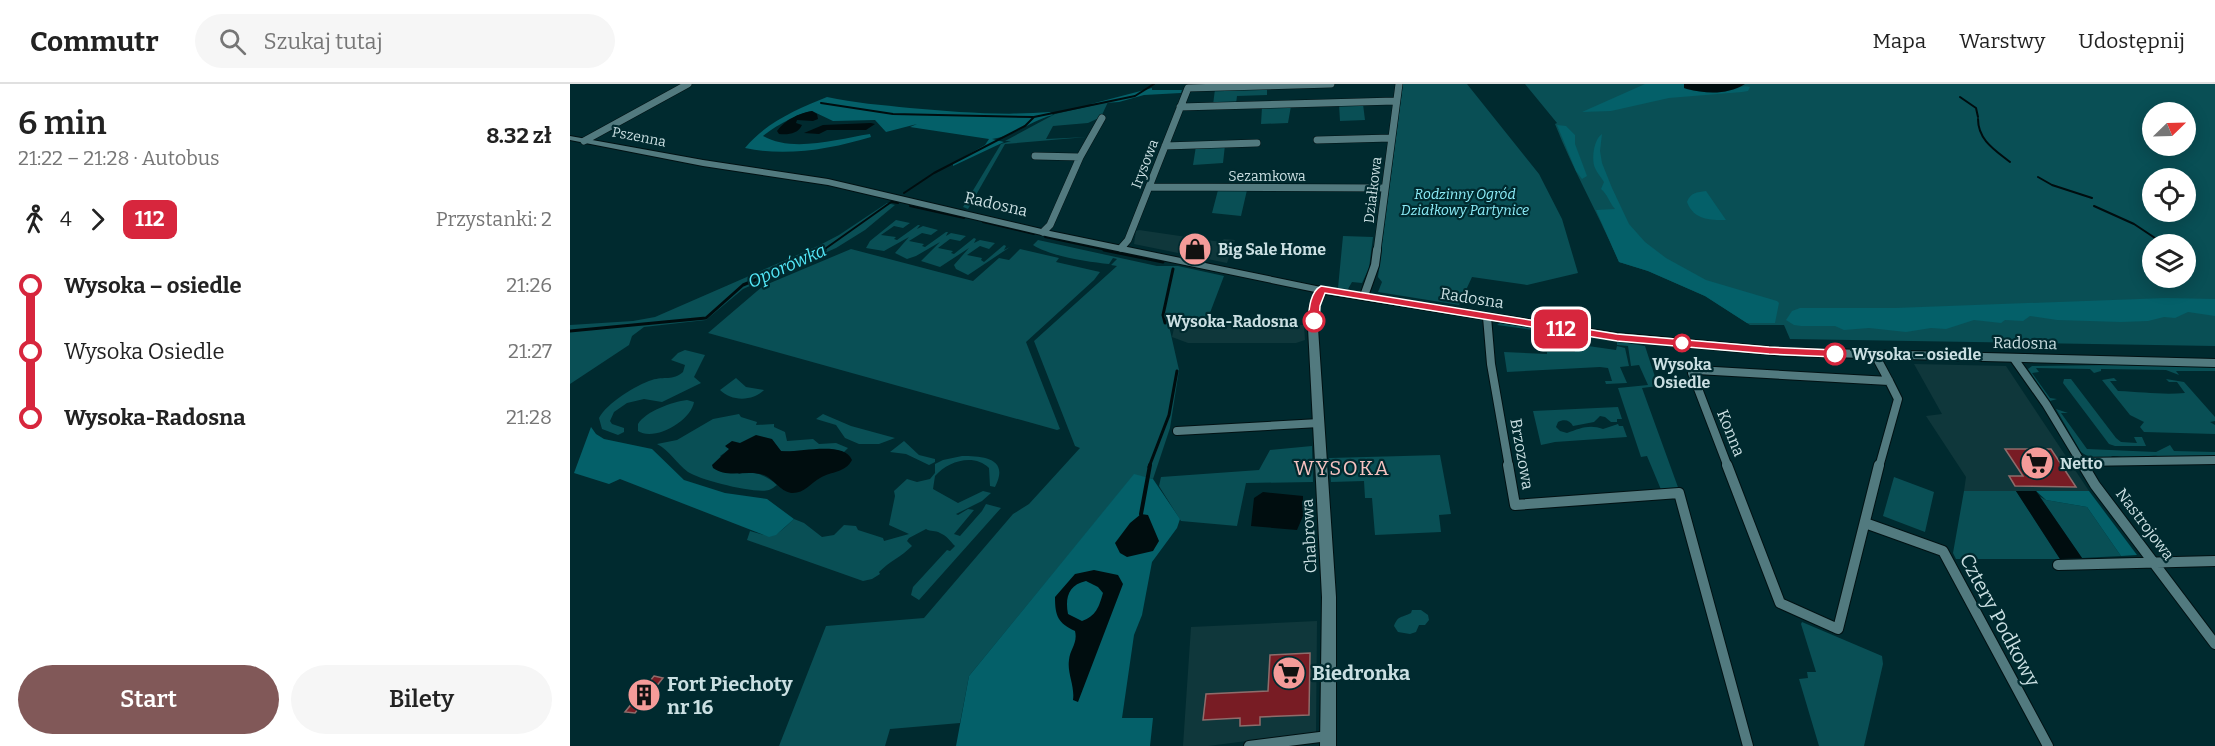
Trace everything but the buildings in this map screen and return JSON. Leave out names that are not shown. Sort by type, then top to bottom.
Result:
[{"type":"street","points":[[584,141],[688,84]]},
{"type":"street","name":"Irysowa","points":[[1121,248],[1128,240],[1188,88],[1331,84]]},
{"type":"street","name":"Działkowa","points":[[1364,297],[1375,265],[1399,84]]},
{"type":"street","points":[[1180,107],[1395,101]]},
{"type":"street","points":[[1043,232],[1050,225],[1080,157],[1102,118]]},
{"type":"street","name":"Pszenna","points":[[570,138],[703,163],[828,182],[912,201]]},
{"type":"street","points":[[1317,140],[1391,138]]},
{"type":"street","points":[[1165,146],[1257,143]]},
{"type":"street","points":[[1035,156],[1080,157]]},
{"type":"street","name":"Sezamkowa","points":[[1149,187],[1385,189]]},
{"type":"street","name":"Radosna","points":[[912,201],[1043,232],[1321,290],[1641,340],[1783,352],[2015,360],[2215,363]]},
{"type":"street","name":"Chabrowa","points":[[1321,290],[1315,306],[1313,328],[1329,597],[1328,741]]},
{"type":"street","name":"Brzozowa","points":[[1487,317],[1491,364],[1515,505],[1679,493],[1749,746]]},
{"type":"street","points":[[1865,523],[1898,399],[1875,355]]},
{"type":"street","name":"Nastrojowa","points":[[2015,360],[2046,404],[2079,462],[2215,644]]},
{"type":"street","name":"Konna","points":[[1865,523],[1838,629],[1780,603],[1692,374],[1696,370],[1714,369],[1890,381]]},
{"type":"street","points":[[1177,431],[1319,423]]},
{"type":"street","points":[[2079,462],[2215,460]]},
{"type":"street","name":"Cztery Podkowy","points":[[1865,523],[1943,551],[2048,746]]},
{"type":"street","points":[[2058,565],[2215,561]]},
{"type":"street","points":[[1250,746],[1328,741]]},
{"type":"shaded area","points":[[1645,84],[1684,84],[1684,88],[1708,92],[1750,87],[1748,91],[1742,92],[1669,98],[1611,111],[1582,112]]},
{"type":"shaded area","points":[[1684,84],[1745,84],[1724,92],[1709,93],[1684,88]]},
{"type":"shaded area","points":[[1152,88],[1152,90],[1182,90],[1181,93],[1144,95],[1119,102],[1091,104]]},
{"type":"shaded area","points":[[827,97],[868,104],[962,112],[998,114],[1050,112],[1053,115],[1010,134],[992,139],[1004,142],[953,166],[953,163],[985,145],[989,139],[910,127],[917,124],[886,132],[875,120],[833,121],[812,111],[786,121],[763,136],[788,144],[815,143],[870,134],[871,137],[840,145],[792,152],[745,148],[772,124]]},
{"type":"shaded area","points":[[812,111],[817,114],[818,119],[797,120],[796,123],[802,125],[789,134],[779,134],[777,131],[793,118]]},
{"type":"shaded area","points":[[875,124],[866,130],[827,130],[819,134],[804,133],[823,125]]},
{"type":"shaded area","points":[[1557,125],[1566,126],[1575,135],[1575,144],[1587,176],[1582,179],[1576,171]]},
{"type":"shaded area","points":[[1602,134],[1600,151],[1602,163],[1629,224],[1645,242],[1666,258],[1706,280],[1777,301],[1779,303],[1775,323],[1747,323],[1705,296],[1648,271],[1619,262],[1596,210],[1615,209],[1601,189],[1604,182],[1594,164],[1595,145]]},
{"type":"shaded area","points":[[1706,191],[1726,220],[1703,218],[1690,208],[1687,202],[1690,197]]},
{"type":"shaded area","name":"Big Sale Home","points":[[1136,231],[1221,242],[1224,239],[1235,240],[1227,263],[1134,244]]},
{"type":"shaded area","points":[[2166,298],[2215,299],[2215,316],[2188,312],[2175,318],[2164,317],[2148,321],[2121,322],[2057,320],[2030,316],[2023,321],[2005,320],[2001,323],[1974,320],[1946,329],[1931,328],[1906,332],[1869,328],[1844,330],[1835,326],[1801,326],[1786,320],[1792,311],[1800,308],[1895,308]]},
{"type":"shaded area","points":[[1175,324],[1304,325],[1305,340],[1296,343],[1188,343],[1172,337]]},
{"type":"shaded area","points":[[1914,364],[2006,366],[2089,491],[1964,491],[1966,477],[1926,416],[1942,414]]},
{"type":"shaded area","points":[[591,427],[604,439],[652,449],[684,480],[725,493],[767,499],[794,519],[776,535],[769,537],[620,479],[609,484],[574,473]]},
{"type":"shaded area","points":[[756,435],[772,439],[781,451],[840,450],[852,460],[842,470],[820,478],[796,493],[784,490],[764,475],[725,473],[713,468],[712,465],[729,449],[725,446],[732,441],[740,443]]},
{"type":"shaded area","points":[[1134,474],[1153,479],[1180,519],[1177,528],[1152,562],[1142,615],[1134,635],[1122,718],[1153,718],[1150,746],[956,746],[969,676]]},
{"type":"shaded area","points":[[2016,491],[2036,491],[2082,558],[2060,559]]},
{"type":"shaded area","points":[[2036,491],[2089,491],[2137,555],[2121,556],[2087,507],[2046,500]]},
{"type":"shaded area","points":[[1263,492],[1303,496],[1303,516],[1297,530],[1251,526],[1254,498]]},
{"type":"shaded area","points":[[1141,514],[1148,515],[1159,541],[1153,551],[1127,557],[1120,553],[1115,543],[1130,523]]},
{"type":"shaded area","points":[[1094,570],[1118,575],[1123,584],[1078,702],[1073,700],[1069,670],[1075,631],[1061,622],[1056,609],[1055,597],[1075,574]],"holes":[[[1086,581],[1098,587],[1103,593],[1094,614],[1082,621],[1068,614],[1069,593],[1075,586]]]},
{"type":"shaded area","points":[[1317,621],[1316,732],[1208,746],[1183,746],[1191,627]]},
{"type":"green space","name":"Rodzinny Ogród Działkowy Partynice","points":[[1403,84],[1467,84],[1539,174],[1562,219],[1578,273],[1527,285],[1472,277],[1459,305],[1378,292],[1382,282],[1378,277]]},
{"type":"green space","points":[[1525,84],[2215,84],[2215,346],[1790,339],[1784,325],[1750,325],[1705,296],[1648,271],[1619,262],[1555,124],[1557,123]]},
{"type":"green space","points":[[1267,87],[1267,95],[1237,96],[1236,104],[1213,105],[1215,89]]},
{"type":"green space","points":[[1108,102],[1101,117],[1088,123],[1053,126],[1046,139],[1087,137],[1005,144],[968,209],[963,207],[1001,144],[1011,141],[1005,141],[1055,114]]},
{"type":"green space","points":[[1339,104],[1363,104],[1365,120],[1340,121]]},
{"type":"green space","points":[[1291,106],[1288,123],[1261,124],[1262,107]]},
{"type":"green space","points":[[1225,145],[1223,163],[1193,165],[1196,146]]},
{"type":"green space","points":[[1218,190],[1247,190],[1241,216],[1212,213]]},
{"type":"green space","points":[[887,203],[895,205],[865,230],[836,248],[743,289],[706,320],[644,327],[632,336],[629,345],[570,384],[570,325],[633,321],[655,317],[820,245]]},
{"type":"green space","points":[[896,220],[910,223],[903,228],[894,226],[881,235],[896,237],[894,239],[897,240],[918,225],[920,225],[917,229],[923,226],[938,230],[931,235],[922,233],[909,241],[924,244],[922,246],[925,247],[946,232],[948,232],[946,236],[951,233],[966,236],[960,241],[950,239],[938,248],[953,251],[951,253],[954,254],[974,238],[976,239],[974,243],[980,240],[995,243],[989,249],[980,246],[967,255],[982,258],[984,262],[1004,245],[1006,246],[1004,250],[1010,247],[968,275],[956,269],[954,265],[969,248],[940,267],[921,261],[940,242],[907,259],[895,253],[909,237],[884,251],[866,248],[870,241]]},
{"type":"green space","points":[[1343,236],[1373,237],[1369,268],[1362,283],[1352,282],[1348,289],[1338,288]]},
{"type":"green space","points":[[1038,240],[1157,266],[1178,266],[1224,276],[1208,318],[1167,317],[1179,370],[1170,428],[1153,479],[1134,475],[969,676],[960,723],[890,729],[885,746],[779,746],[826,626],[924,618],[1013,514],[1029,504],[1080,448],[1075,446],[1034,341],[1117,266],[1111,265],[1117,259],[1113,258],[1109,264],[1069,258],[1033,245]]},
{"type":"green space","points":[[851,249],[973,281],[999,258],[1009,260],[1020,249],[1059,258],[1056,262],[1100,272],[1026,342],[1060,429],[708,333],[763,286]]},
{"type":"green space","points":[[1500,323],[1645,346],[1658,386],[1642,388],[1679,490],[1662,492],[1647,456],[1641,457],[1618,388],[1648,385],[1639,365],[1631,366],[1628,346],[1617,345],[1617,342],[1497,325]]},
{"type":"green space","points":[[1559,337],[1582,340],[1581,345],[1616,350],[1617,346],[1625,348],[1629,366],[1620,367],[1627,383],[1606,384],[1605,381],[1612,381],[1608,368],[1600,367],[1507,372],[1504,352],[1547,354],[1547,352],[1575,352],[1573,340]]},
{"type":"green space","points":[[685,350],[705,355],[694,377],[701,383],[662,402],[644,399],[627,403],[614,412],[610,421],[624,428],[624,432],[618,435],[602,429],[599,418],[608,406],[622,395],[645,382],[676,376],[683,372],[685,365],[671,360]]},
{"type":"green space","points":[[2032,366],[2215,367],[2215,371],[2176,371],[2179,375],[2166,370],[2101,369],[2094,373],[2090,369],[2036,368],[2039,372],[2032,373],[2050,398],[2057,399],[2050,401],[2028,369]]},
{"type":"green space","points":[[736,378],[746,387],[764,390],[759,394],[742,399],[730,397],[720,390]]},
{"type":"green space","points":[[2114,378],[2117,381],[2110,381],[2118,391],[2168,394],[2185,393],[2177,382],[2169,382],[2166,379],[2184,382],[2215,417],[2215,421],[2210,422],[2215,425],[2215,434],[2144,432],[2140,427],[2144,422],[2130,415],[2102,380]]},
{"type":"green space","points":[[2064,379],[2071,379],[2116,438],[2121,442],[2137,443],[2134,437],[2142,437],[2146,446],[2109,444],[2063,383]]},
{"type":"green space","points":[[687,400],[694,402],[691,409],[671,428],[653,434],[638,431],[638,424],[653,411]]},
{"type":"green space","points":[[1618,407],[1622,419],[1617,419],[1617,422],[1611,422],[1600,416],[1594,422],[1573,426],[1569,421],[1560,421],[1556,427],[1567,433],[1585,427],[1603,429],[1618,424],[1623,426],[1627,437],[1541,445],[1533,411]]},
{"type":"green space","points":[[2056,409],[2068,413],[2061,413],[2087,449],[2156,452],[2170,445],[2174,451],[2215,452],[2215,457],[2091,457],[2081,452]]},
{"type":"green space","points":[[739,414],[741,417],[757,422],[756,425],[774,424],[774,427],[785,432],[787,441],[813,439],[819,444],[836,443],[848,448],[844,452],[829,449],[781,451],[773,441],[740,443],[726,447],[730,449],[720,456],[739,474],[749,472],[759,474],[777,485],[762,491],[728,486],[694,475],[684,469],[657,444],[677,440],[713,419]]},
{"type":"green space","points":[[823,414],[851,426],[895,438],[879,444],[859,444],[845,438],[836,425],[816,419]]},
{"type":"green space","points":[[904,441],[919,455],[935,459],[935,462],[929,465],[906,454],[890,452]]},
{"type":"green space","points":[[1312,446],[1313,482],[1246,483],[1237,526],[1181,521],[1159,486],[1161,477],[1259,470],[1270,450]]},
{"type":"green space","points":[[1440,455],[1451,514],[1439,515],[1441,532],[1375,535],[1372,498],[1365,498],[1364,481],[1331,482],[1329,458]]},
{"type":"green space","points":[[962,456],[986,458],[992,461],[997,464],[999,477],[995,487],[990,486],[989,468],[983,463],[969,460],[947,466],[935,476],[933,489],[958,503],[983,491],[991,493],[982,501],[956,514],[968,509],[974,510],[954,534],[960,536],[986,504],[1001,508],[919,600],[911,595],[913,587],[947,550],[950,551],[955,546],[947,537],[938,532],[926,529],[909,538],[907,541],[912,546],[883,568],[880,574],[863,581],[747,540],[750,531],[774,535],[794,519],[804,523],[822,537],[834,535],[844,525],[856,526],[858,530],[883,538],[884,541],[909,534],[889,525],[894,491],[907,479],[917,482],[930,479],[935,473],[935,464]]},
{"type":"green space","points":[[1894,477],[1934,492],[1925,532],[1883,516]]},
{"type":"green space","points":[[1964,491],[2016,491],[2060,559],[1956,559],[1953,553]]},
{"type":"green space","points":[[2039,496],[2046,500],[2087,507],[2121,556],[2082,558]]},
{"type":"green space","points":[[1412,610],[1421,610],[1428,615],[1429,620],[1425,625],[1419,625],[1416,632],[1410,634],[1398,632],[1394,626],[1396,622]]},
{"type":"green space","points":[[1802,622],[1882,656],[1883,664],[1864,746],[1819,746],[1799,679],[1808,678],[1807,672],[1816,672]]},
{"type":"waterway","name":"Oporówka","points":[[904,193],[934,173],[1025,126],[1034,117],[1135,96],[1154,84]]},
{"type":"waterway","points":[[1960,97],[1976,108],[1978,117]]},
{"type":"waterway","points":[[821,103],[893,114],[1033,117]]},
{"type":"waterway","points":[[1978,119],[1984,139],[2010,162]]},
{"type":"waterway","points":[[2038,177],[2052,185],[2092,198]]},
{"type":"waterway","name":"Oporówka","points":[[822,251],[894,200]]},
{"type":"waterway","name":"Oporówka","points":[[892,202],[898,203]]},
{"type":"waterway","points":[[910,206],[964,218]]},
{"type":"waterway","points":[[2094,206],[2134,224],[2149,234]]},
{"type":"waterway","points":[[983,222],[1034,234]]},
{"type":"waterway","points":[[1045,237],[1111,251]]},
{"type":"waterway","name":"Oporówka","points":[[570,331],[706,318],[743,285],[825,250]]},
{"type":"waterway","points":[[1104,250],[1163,262]]},
{"type":"waterway","points":[[1165,323],[1163,315],[1173,269]]},
{"type":"waterway","points":[[1149,467],[1169,415],[1177,371]]},
{"type":"waterway","points":[[1141,514],[1150,465]]},
{"type":"bus line","name":"112","points":[[1314,321],[1315,306],[1321,290],[1617,337],[1769,351],[1835,354]]},
{"type":"place","name":"Big Sale Home","points":[[1195,249]]},
{"type":"place","name":"Wysoka-Radosna","points":[[1314,321]]},
{"type":"place","name":"Wysoka Osiedle","points":[[1682,343]]},
{"type":"place","name":"Wysoka – osiedle","points":[[1835,354]]},
{"type":"place","name":"Netto","points":[[2037,463]]},
{"type":"place","name":"Biedronka","points":[[1289,673]]},
{"type":"place","name":"Fort Piechoty nr 16","points":[[644,695]]},
{"type":"district","name":"WYSOKA","points":[[1342,468]]}]
